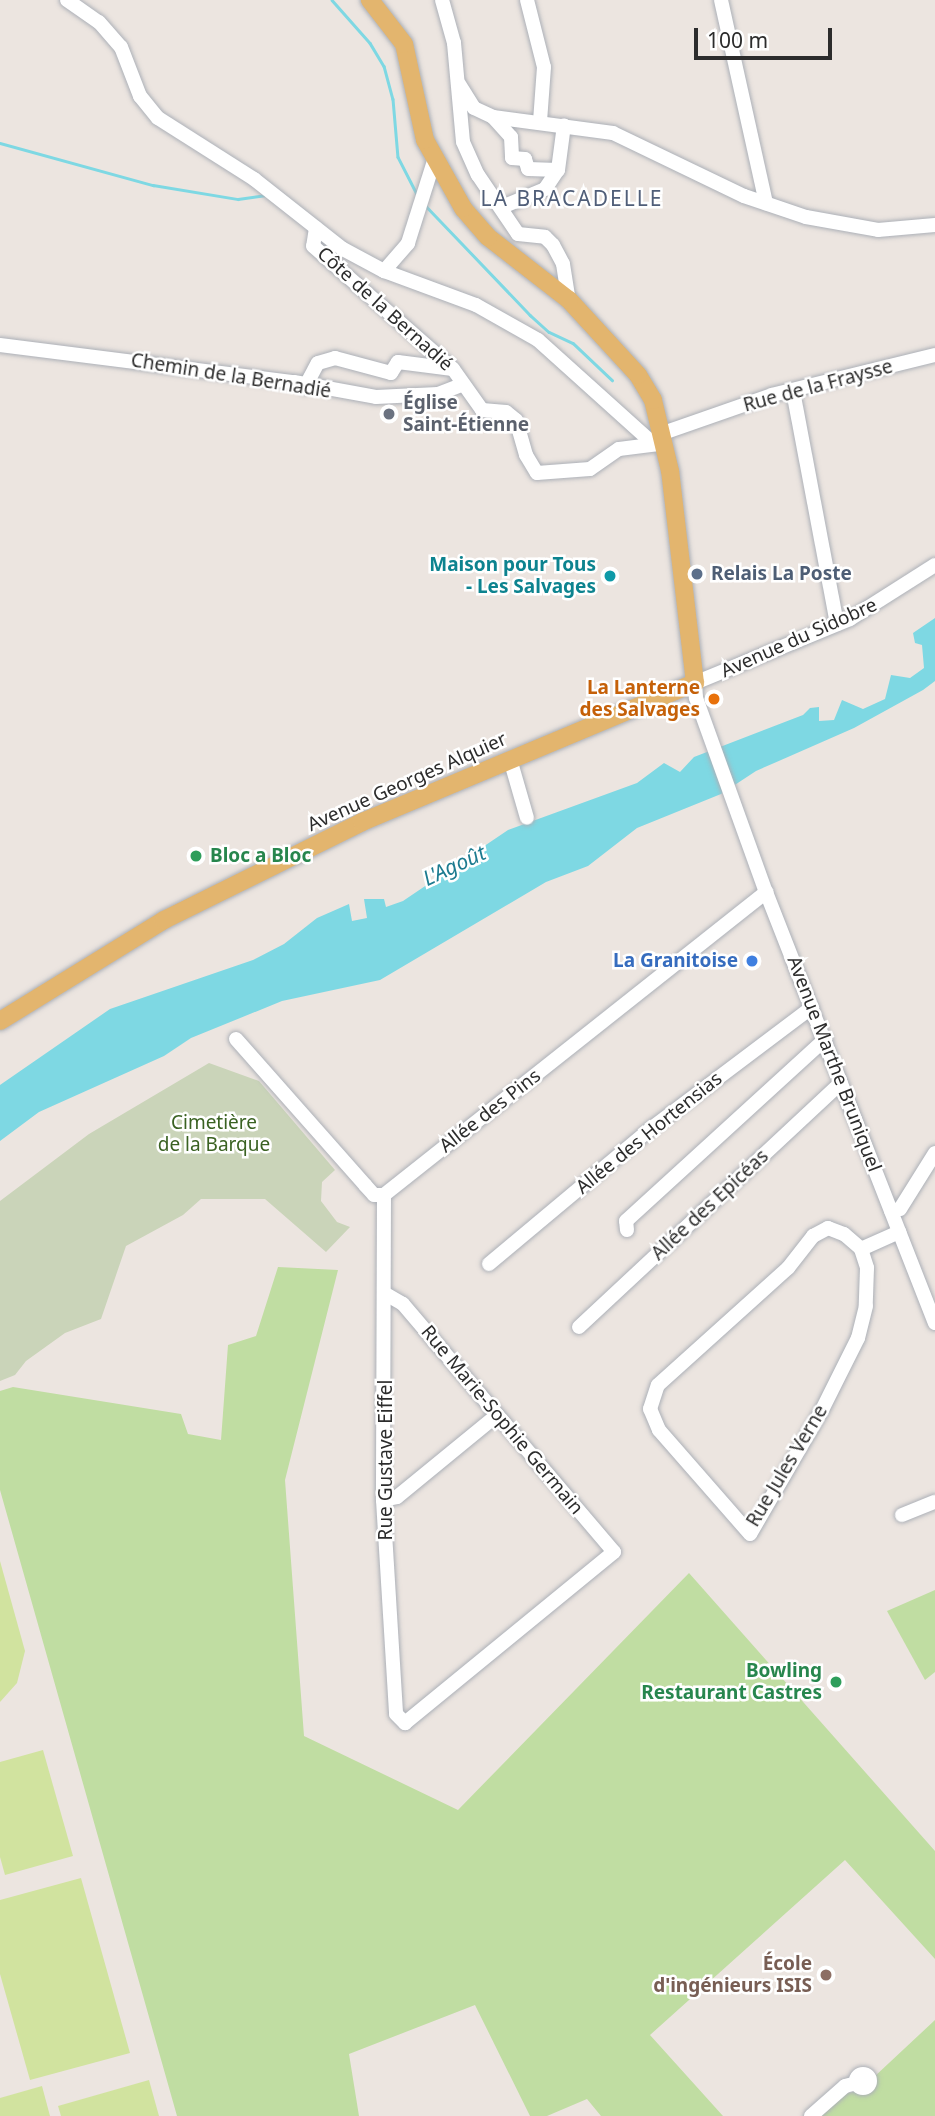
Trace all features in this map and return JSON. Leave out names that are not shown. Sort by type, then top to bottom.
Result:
[{"type":"main road","points":[[370,0],[404,44],[425,140],[434,161],[463,208],[488,237],[569,300],[638,374],[653,400],[695,683]]},
{"type":"main road","name":"Avenue Georges Alquier","points":[[0,1021],[164,920],[362,822],[695,683]]},
{"type":"street","points":[[67,0],[99,22],[121,47],[140,96],[158,118],[254,178],[316,228]]},
{"type":"street","points":[[442,0],[459,84],[463,142],[478,175],[502,207],[504,218],[518,234],[545,237],[553,245],[563,264],[569,300]]},
{"type":"street","points":[[527,0],[544,67],[540,122]]},
{"type":"street","points":[[721,0],[766,203]]},
{"type":"street","points":[[459,84],[474,108],[494,117],[613,133],[766,203],[806,217],[878,230],[935,225]]},
{"type":"street","points":[[494,117],[511,137],[512,159],[525,159],[528,169],[558,170]]},
{"type":"street","points":[[502,207],[545,189],[558,170],[565,125]]},
{"type":"street","points":[[384,271],[408,243],[434,161]]},
{"type":"street","name":"Côte de la Bernadié","points":[[316,228],[384,271],[476,305],[538,340],[648,439],[659,441],[619,449],[590,469],[537,473],[526,456],[516,420],[506,412],[482,410],[461,385],[453,369],[313,246],[316,228]]},
{"type":"street","name":"Chemin de la Bernadié","points":[[0,345],[385,396],[438,394],[461,385]]},
{"type":"street","name":"Rue de la Fraysse","points":[[659,441],[793,391],[935,355]]},
{"type":"street","points":[[305,387],[318,363],[335,358],[391,373]]},
{"type":"street","points":[[385,396],[391,373],[398,362],[453,369]]},
{"type":"street","points":[[793,391],[837,624]]},
{"type":"street","name":"Avenue du Sidobre","points":[[695,683],[837,624],[885,600],[935,565]]},
{"type":"street","name":"Avenue Marthe Bruniquel","points":[[695,683],[708,728],[766,892],[899,1231],[931,1301],[935,1323]]},
{"type":"street","points":[[510,759],[527,818]]},
{"type":"street","name":"Allée des Pins","points":[[384,1195],[766,892]]},
{"type":"street","name":"Allée des Hortensias","points":[[489,1264],[653,1127],[812,1006]]},
{"type":"street","points":[[236,1039],[374,1195],[384,1195]]},
{"type":"street","points":[[627,1230],[626,1221],[825,1039]]},
{"type":"street","name":"Allée des Epicéas","points":[[579,1327],[842,1083]]},
{"type":"street","points":[[891,1211],[900,1209],[935,1153]]},
{"type":"street","name":"Rue Gustave Eiffel","points":[[384,1195],[386,1294],[383,1500],[396,1706],[401,1722]]},
{"type":"street","name":"Rue Jules Verne","points":[[828,1228],[845,1234],[861,1249],[867,1268],[866,1306],[858,1338],[822,1410],[750,1534],[659,1430],[650,1409],[658,1385],[788,1268],[813,1236],[828,1228]]},
{"type":"street","points":[[861,1249],[899,1231]]},
{"type":"street","name":"Rue Marie-Sophie Germain","points":[[386,1294],[403,1304],[614,1552],[412,1720],[401,1722]]},
{"type":"street","points":[[383,1500],[397,1497],[496,1416]]},
{"type":"street","points":[[902,1515],[935,1502]]},
{"type":"street","points":[[811,2116],[845,2086],[856,2083]]},
{"type":"green space","name":"Cimetière de la Barque","points":[[209,1063],[259,1081],[335,1170],[322,1182],[321,1201],[337,1222],[350,1227],[326,1252],[265,1199],[201,1199],[183,1215],[126,1246],[101,1319],[65,1333],[26,1361],[15,1375],[0,1381],[0,1201],[89,1134]]},
{"type":"green space","points":[[278,1267],[338,1270],[285,1480],[304,1736],[458,1810],[689,1573],[935,1851],[935,1959],[845,1860],[650,2035],[723,2116],[601,2116],[587,2099],[547,2116],[530,2116],[475,2005],[349,2054],[359,2116],[177,2116],[0,1490],[0,1391],[13,1387],[181,1414],[188,1434],[221,1440],[228,1345],[256,1336]]},
{"type":"green space","points":[[0,1561],[25,1651],[17,1683],[0,1702]]},
{"type":"green space","points":[[935,1590],[935,1672],[925,1680],[887,1611]]},
{"type":"green space","points":[[43,1750],[73,1856],[5,1875],[0,1857],[0,1762]]},
{"type":"green space","points":[[81,1878],[130,2053],[30,2080],[0,1974],[0,1900]]},
{"type":"green space","points":[[935,2020],[935,2116],[818,2116],[843,2094],[869,2089],[874,2077]]},
{"type":"green space","points":[[149,2080],[159,2116],[61,2116],[58,2106]]},
{"type":"green space","points":[[42,2086],[50,2116],[0,2116],[0,2098]]},
{"type":"water","points":[[935,618],[935,681],[923,690],[854,728],[756,771],[721,794],[637,828],[588,866],[546,882],[380,980],[282,1001],[191,1038],[164,1056],[39,1112],[0,1141],[0,1085],[110,1009],[253,960],[284,944],[317,918],[349,904],[352,921],[367,918],[364,899],[384,899],[386,907],[403,901],[508,830],[637,783],[664,763],[680,772],[694,757],[803,715],[810,708],[819,707],[819,721],[834,720],[842,700],[863,709],[885,699],[891,675],[910,678],[924,668],[922,645],[915,643],[913,633]]},
{"type":"waterway","points":[[332,0],[370,43],[384,66],[393,99],[398,157],[418,196]]},
{"type":"waterway","points":[[0,143],[153,185],[238,199],[266,195]]},
{"type":"waterway","points":[[426,206],[530,315],[549,332],[573,343],[612,380]]},
{"type":"place","name":"Église Saint-Étienne","points":[[389,414]]},
{"type":"place","name":"Relais La Poste","points":[[697,574]]},
{"type":"place","name":"Maison pour Tous - Les Salvages","points":[[610,576]]},
{"type":"place","name":"La Lanterne des Salvages","points":[[714,699]]},
{"type":"place","name":"Bloc a Bloc","points":[[196,856]]},
{"type":"place","name":"La Granitoise","points":[[752,961]]},
{"type":"place","name":"Bowling Restaurant Castres","points":[[836,1682]]},
{"type":"place","name":"École d'ingénieurs ISIS","points":[[826,1975]]},
{"type":"district","name":"LA BRACADELLE","points":[[572,198]]},
{"type":"water label","name":"L'Agoût","points":[[454,865]]}]
